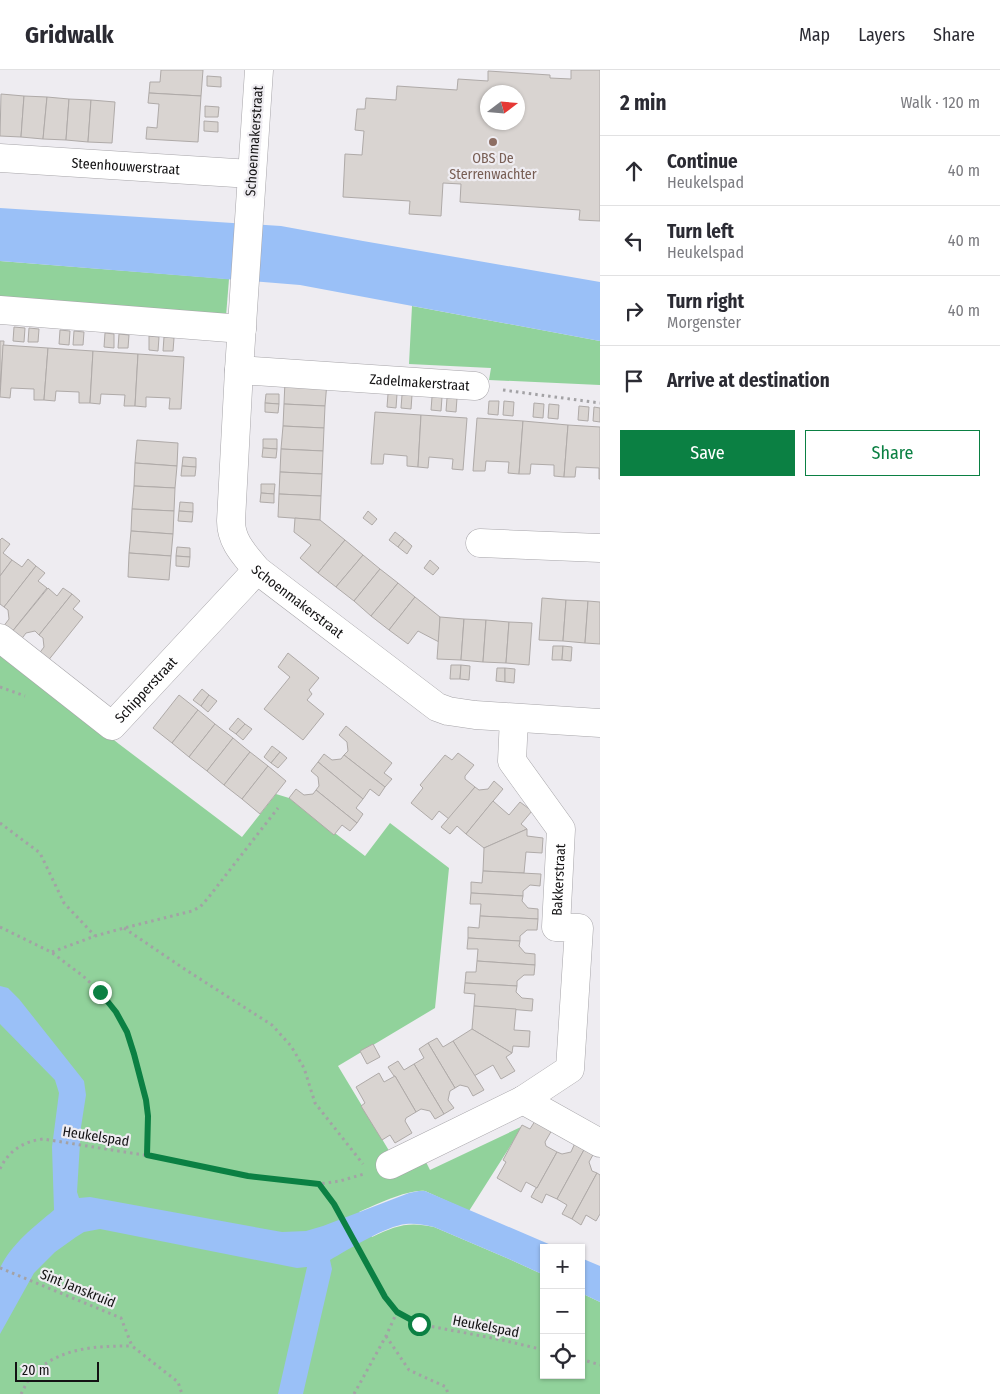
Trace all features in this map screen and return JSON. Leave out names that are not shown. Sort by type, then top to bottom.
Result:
[{"type":"street","name":"Schoenmakerstraat","points":[[259,70],[239,370],[231,528],[239,549],[257,570],[442,710],[461,714],[600,723]]},
{"type":"street","name":"Steenhouwerstraat","points":[[0,158],[251,174]]},
{"type":"street","points":[[0,310],[242,329]]},
{"type":"street","name":"Zadelmakerstraat","points":[[239,370],[475,386]]},
{"type":"street","points":[[480,543],[600,548]]},
{"type":"street","name":"Schipperstraat","points":[[0,638],[112,726],[257,570]]},
{"type":"street","name":"Bakkerstraat","points":[[380,1169],[523,1100],[570,1069],[590,929],[556,927],[561,829],[512,761],[514,718]]},
{"type":"street","points":[[523,1100],[600,1143]]},
{"type":"path","name":"Zadelmakerstraat","points":[[475,386],[600,403]]},
{"type":"path","points":[[51,952],[96,936],[192,911],[200,907],[278,808]]},
{"type":"path","points":[[0,824],[40,854],[64,902],[96,936]]},
{"type":"path","points":[[0,927],[51,952],[83,976],[100,992],[116,1012],[127,1032],[146,1100],[148,1116],[147,1155]]},
{"type":"path","points":[[124,928],[272,1025],[291,1046],[304,1068],[315,1103],[363,1165]]},
{"type":"path","name":"Heukelspad","points":[[0,1169],[9,1154],[19,1146],[34,1140],[43,1139],[147,1155],[248,1176],[319,1184],[380,1169]]},
{"type":"path","name":"Heukelspad","points":[[319,1184],[334,1204],[385,1297],[397,1312],[419,1324],[540,1349]]},
{"type":"path","name":"Sint Janskruid","points":[[0,1268],[121,1318],[132,1346]]},
{"type":"path","points":[[354,1394],[397,1312]]},
{"type":"path","points":[[386,1336],[408,1370],[446,1387],[448,1394]]},
{"type":"path","points":[[21,1394],[34,1372],[58,1356],[94,1347],[132,1346],[178,1382],[182,1394]]},
{"type":"path","points":[[585,1360],[600,1366]]},
{"type":"green space","points":[[0,261],[229,279],[226,316],[0,299]]},
{"type":"green space","points":[[412,306],[600,341],[600,385],[489,380],[491,368],[409,364]]},
{"type":"green space","points":[[0,649],[119,744],[242,837],[276,794],[289,798],[365,856],[390,823],[449,868],[435,1008],[338,1066],[388,1149],[399,1173],[426,1162],[430,1170],[523,1126],[469,1211],[425,1191],[418,1191],[392,1198],[359,1212],[372,1237],[402,1226],[425,1225],[434,1227],[540,1273],[540,1379],[585,1379],[585,1295],[600,1302],[600,1394],[0,1394]]},
{"type":"water","points":[[0,208],[281,226],[600,282],[600,341],[300,285],[0,261]]},
{"type":"water","points":[[0,986],[8,988],[19,999],[84,1081],[86,1095],[81,1127],[77,1192],[79,1198],[90,1197],[282,1232],[306,1231],[409,1193],[425,1191],[549,1244],[540,1244],[540,1273],[434,1227],[420,1224],[398,1226],[368,1239],[330,1260],[332,1269],[303,1394],[278,1394],[307,1267],[297,1268],[100,1229],[84,1232],[55,1252],[34,1273],[0,1334],[0,1268],[17,1243],[54,1210],[52,1147],[59,1093],[55,1080],[0,1024]]},
{"type":"water","points":[[585,1260],[600,1266],[600,1302],[585,1295]]},
{"type":"building","points":[[161,70],[203,70],[201,96],[149,93],[150,82],[160,82]]},
{"type":"building","points":[[571,70],[600,70],[600,221],[579,220],[580,210],[460,202],[461,184],[443,183],[441,216],[409,214],[410,201],[343,197],[345,154],[362,155],[364,131],[355,130],[357,109],[365,109],[366,98],[396,100],[397,86],[457,90],[458,79],[488,81],[488,71],[550,75],[550,78],[571,79]]},
{"type":"building","points":[[207,76],[221,77],[221,87],[207,86]]},
{"type":"building","points":[[149,93],[201,96],[198,142],[146,139],[147,127],[157,128],[159,104],[148,103]]},
{"type":"building","points":[[1,94],[24,96],[21,137],[0,136]]},
{"type":"building","points":[[24,96],[47,97],[43,139],[21,137]]},
{"type":"building","points":[[47,97],[69,99],[66,140],[43,139]]},
{"type":"building","points":[[69,99],[91,100],[88,142],[66,140]]},
{"type":"building","points":[[91,100],[115,102],[112,143],[88,142]]},
{"type":"building","points":[[205,106],[219,107],[218,117],[205,117]]},
{"type":"building","points":[[204,121],[218,122],[218,132],[204,131]]},
{"type":"building","points":[[14,327],[25,328],[24,342],[13,341]]},
{"type":"building","points":[[29,328],[39,329],[38,342],[28,342]]},
{"type":"building","points":[[60,330],[70,331],[69,345],[59,344]]},
{"type":"building","points":[[74,331],[84,332],[83,345],[73,345]]},
{"type":"building","points":[[105,333],[114,334],[114,348],[104,347]]},
{"type":"building","points":[[119,334],[129,335],[128,348],[118,348]]},
{"type":"building","points":[[149,336],[159,337],[158,351],[149,350]]},
{"type":"building","points":[[164,337],[174,338],[173,351],[163,351]]},
{"type":"building","points":[[0,341],[4,341],[0,387]]},
{"type":"building","points":[[3,345],[48,348],[44,400],[34,400],[34,389],[11,388],[10,398],[0,397]]},
{"type":"building","points":[[48,348],[93,351],[90,403],[79,403],[79,392],[56,391],[55,401],[44,400]]},
{"type":"building","points":[[93,351],[138,354],[135,406],[124,406],[125,395],[101,394],[100,404],[90,403]]},
{"type":"building","points":[[138,354],[184,357],[181,409],[169,409],[170,398],[146,397],[146,407],[135,406]]},
{"type":"building","points":[[285,381],[327,382],[325,406],[284,404]]},
{"type":"building","points":[[266,394],[279,394],[279,404],[265,403]]},
{"type":"building","points":[[388,394],[397,394],[396,408],[387,407]]},
{"type":"building","points":[[402,395],[412,395],[411,409],[401,408]]},
{"type":"building","points":[[432,397],[442,397],[441,411],[431,410]]},
{"type":"building","points":[[447,398],[457,398],[456,412],[446,411]]},
{"type":"building","points":[[489,401],[499,401],[498,415],[488,414]]},
{"type":"building","points":[[504,401],[514,402],[513,416],[503,415]]},
{"type":"building","points":[[265,403],[279,404],[278,413],[265,412]]},
{"type":"building","points":[[534,403],[544,404],[543,418],[533,417]]},
{"type":"building","points":[[284,404],[325,406],[324,428],[283,426]]},
{"type":"building","points":[[549,404],[559,405],[558,419],[548,418]]},
{"type":"building","points":[[579,406],[589,407],[588,421],[578,420]]},
{"type":"building","points":[[594,407],[600,408],[600,422],[593,421]]},
{"type":"building","points":[[375,412],[421,415],[418,467],[407,466],[407,456],[384,454],[383,464],[371,464]]},
{"type":"building","points":[[421,415],[467,418],[463,470],[452,469],[453,459],[429,457],[428,468],[418,467]]},
{"type":"building","points":[[477,418],[523,421],[519,474],[508,473],[509,462],[486,461],[485,471],[473,471]]},
{"type":"building","points":[[523,421],[568,425],[564,477],[554,476],[554,465],[531,464],[530,474],[519,474]]},
{"type":"building","points":[[568,425],[600,427],[600,479],[599,468],[576,467],[575,477],[564,477]]},
{"type":"building","points":[[283,426],[324,428],[323,451],[281,449]]},
{"type":"building","points":[[263,439],[277,439],[277,449],[263,448]]},
{"type":"building","points":[[137,440],[178,443],[177,466],[135,463]]},
{"type":"building","points":[[263,448],[277,449],[276,458],[262,457]]},
{"type":"building","points":[[281,449],[323,451],[322,474],[280,472]]},
{"type":"building","points":[[183,457],[196,458],[196,467],[182,466]]},
{"type":"building","points":[[135,463],[177,466],[175,488],[134,486]]},
{"type":"building","points":[[182,466],[196,467],[195,476],[181,476]]},
{"type":"building","points":[[280,472],[322,474],[321,496],[279,494]]},
{"type":"building","points":[[261,484],[275,484],[274,494],[261,493]]},
{"type":"building","points":[[134,486],[175,488],[174,511],[132,509]]},
{"type":"building","points":[[261,493],[274,494],[274,503],[260,502]]},
{"type":"building","points":[[279,494],[321,496],[320,520],[278,517]]},
{"type":"building","points":[[180,502],[193,503],[193,512],[179,511]]},
{"type":"building","points":[[132,509],[174,511],[173,534],[131,531]]},
{"type":"building","points":[[179,511],[193,512],[192,522],[178,521]]},
{"type":"building","points":[[368,511],[377,519],[372,525],[363,518]]},
{"type":"building","points":[[295,518],[320,520],[345,540],[318,573],[300,558],[311,545],[294,532]]},
{"type":"building","points":[[131,531],[173,534],[171,556],[129,553]]},
{"type":"building","points":[[395,532],[404,539],[398,547],[389,540]]},
{"type":"building","points":[[2,538],[10,544],[3,553],[12,560],[0,576],[0,540]]},
{"type":"building","points":[[404,539],[412,546],[407,554],[398,547]]},
{"type":"building","points":[[345,540],[363,555],[336,587],[318,573]]},
{"type":"building","points":[[177,547],[190,548],[190,557],[176,556]]},
{"type":"building","points":[[129,553],[171,556],[169,580],[128,577]]},
{"type":"building","points":[[363,555],[380,569],[354,601],[336,587]]},
{"type":"building","points":[[176,556],[190,557],[189,567],[176,566]]},
{"type":"building","points":[[28,559],[36,566],[4,607],[0,604],[0,576],[12,560],[22,567]]},
{"type":"building","points":[[430,560],[439,568],[433,575],[424,568]]},
{"type":"building","points":[[36,566],[45,573],[38,581],[47,588],[11,633],[3,627],[9,619],[8,610],[4,607]]},
{"type":"building","points":[[380,569],[398,583],[371,616],[354,601]]},
{"type":"building","points":[[398,583],[415,597],[389,630],[371,616]]},
{"type":"building","points":[[48,588],[57,596],[63,588],[72,594],[39,635],[35,631],[26,633],[20,641],[11,633]]},
{"type":"building","points":[[72,594],[80,601],[73,609],[83,617],[47,662],[38,655],[44,647],[43,638],[39,635]]},
{"type":"building","points":[[415,597],[440,617],[439,642],[418,631],[408,644],[389,630]]},
{"type":"building","points":[[542,598],[566,600],[563,641],[539,640]]},
{"type":"building","points":[[566,600],[588,601],[585,643],[563,641]]},
{"type":"building","points":[[588,601],[600,602],[600,644],[585,643]]},
{"type":"building","points":[[440,617],[464,619],[461,660],[437,659]]},
{"type":"building","points":[[464,619],[486,620],[483,662],[461,660]]},
{"type":"building","points":[[486,620],[509,622],[506,663],[483,662]]},
{"type":"building","points":[[509,622],[532,623],[529,665],[506,663]]},
{"type":"building","points":[[553,646],[563,646],[562,660],[552,660]]},
{"type":"building","points":[[563,646],[572,647],[571,661],[562,660]]},
{"type":"building","points":[[288,653],[319,678],[309,690],[312,694],[307,700],[324,714],[303,740],[264,709],[290,677],[278,667]]},
{"type":"building","points":[[451,665],[461,665],[460,679],[450,679]]},
{"type":"building","points":[[461,665],[470,666],[469,680],[460,679]]},
{"type":"building","points":[[497,668],[505,668],[505,682],[496,681]]},
{"type":"building","points":[[505,668],[515,669],[514,683],[505,682]]},
{"type":"building","points":[[202,689],[209,695],[201,706],[193,700]]},
{"type":"building","points":[[179,695],[198,710],[172,743],[153,728]]},
{"type":"building","points":[[209,695],[217,701],[208,712],[201,706]]},
{"type":"building","points":[[198,710],[215,724],[189,757],[172,743]]},
{"type":"building","points":[[238,718],[245,724],[236,734],[229,729]]},
{"type":"building","points":[[215,724],[233,738],[207,771],[189,757]]},
{"type":"building","points":[[245,724],[252,729],[243,740],[236,734]]},
{"type":"building","points":[[346,726],[392,763],[384,773],[392,779],[385,787],[344,755],[348,751],[347,742],[339,735]]},
{"type":"building","points":[[233,738],[250,752],[224,785],[207,771]]},
{"type":"building","points":[[272,746],[280,752],[271,763],[264,757]]},
{"type":"building","points":[[250,752],[268,766],[242,799],[224,785]]},
{"type":"building","points":[[280,752],[287,758],[278,768],[271,763]]},
{"type":"building","points":[[458,753],[474,765],[465,776],[465,779],[475,787],[449,819],[439,811],[432,820],[411,803],[423,788],[420,785],[445,755],[452,760]]},
{"type":"building","points":[[324,754],[332,760],[341,759],[344,755],[385,787],[379,796],[370,789],[363,799],[318,762]]},
{"type":"building","points":[[318,762],[363,799],[356,808],[363,814],[357,823],[316,790],[319,786],[318,777],[311,771]]},
{"type":"building","points":[[268,766],[286,781],[260,814],[242,799]]},
{"type":"building","points":[[494,781],[503,789],[466,834],[457,826],[450,834],[441,827],[475,787],[479,790],[488,789]]},
{"type":"building","points":[[296,789],[304,795],[313,794],[316,790],[357,823],[350,831],[342,825],[334,835],[289,798]]},
{"type":"building","points":[[493,801],[509,815],[520,802],[532,811],[521,824],[527,829],[484,848],[466,834]]},
{"type":"building","points":[[527,829],[527,836],[543,838],[542,853],[526,852],[524,873],[483,871],[484,848]]},
{"type":"building","points":[[483,871],[541,874],[540,886],[530,885],[523,891],[523,896],[471,893],[471,882],[482,883]]},
{"type":"building","points":[[471,893],[523,896],[522,901],[528,908],[538,909],[538,919],[480,916],[481,904],[470,904]]},
{"type":"building","points":[[480,916],[538,919],[537,930],[527,930],[520,936],[520,941],[468,938],[468,927],[479,928]]},
{"type":"building","points":[[468,938],[520,941],[519,946],[525,953],[535,954],[535,965],[477,961],[478,949],[467,949]]},
{"type":"building","points":[[477,961],[535,965],[534,975],[524,975],[517,981],[517,986],[465,983],[466,972],[476,972]]},
{"type":"building","points":[[465,983],[517,986],[516,992],[522,998],[533,999],[532,1011],[474,1006],[475,994],[464,993]]},
{"type":"building","points":[[474,1006],[516,1009],[514,1030],[530,1031],[529,1047],[513,1046],[512,1053],[472,1029]]},
{"type":"building","points":[[472,1029],[512,1053],[506,1057],[515,1071],[501,1079],[493,1065],[474,1076],[453,1041]]},
{"type":"building","points":[[437,1038],[443,1047],[453,1041],[484,1090],[473,1096],[468,1087],[460,1085],[455,1088],[428,1043]]},
{"type":"building","points":[[428,1043],[455,1088],[450,1091],[448,1100],[454,1108],[444,1114],[414,1064],[424,1058],[419,1049]]},
{"type":"building","points":[[373,1044],[380,1057],[367,1064],[360,1051]]},
{"type":"building","points":[[398,1061],[404,1070],[414,1064],[444,1114],[435,1119],[430,1111],[421,1109],[416,1112],[388,1067]]},
{"type":"building","points":[[379,1073],[384,1082],[395,1076],[416,1112],[406,1118],[405,1121],[412,1133],[395,1143],[390,1135],[382,1140],[361,1106],[365,1103],[356,1087]]},
{"type":"building","points":[[535,1121],[552,1130],[545,1142],[546,1146],[557,1152],[537,1188],[526,1182],[521,1192],[497,1178],[506,1162],[503,1160],[522,1125],[530,1129]]},
{"type":"building","points":[[575,1143],[585,1148],[557,1199],[546,1194],[542,1203],[531,1197],[557,1152],[562,1154],[571,1152]]},
{"type":"building","points":[[585,1148],[594,1153],[589,1162],[592,1171],[597,1173],[572,1219],[562,1214],[567,1205],[557,1199]]},
{"type":"building","points":[[597,1173],[600,1175],[600,1214],[596,1221],[586,1215],[581,1225],[572,1219]]},
{"type":"place","name":"OBS De Sterrenwachter","points":[[493,142]]},
{"type":"route","points":[[100,992],[116,1012],[127,1032],[140,1074],[148,1116],[147,1155],[248,1176],[319,1184],[334,1204],[385,1297],[397,1312],[419,1324]]}]
